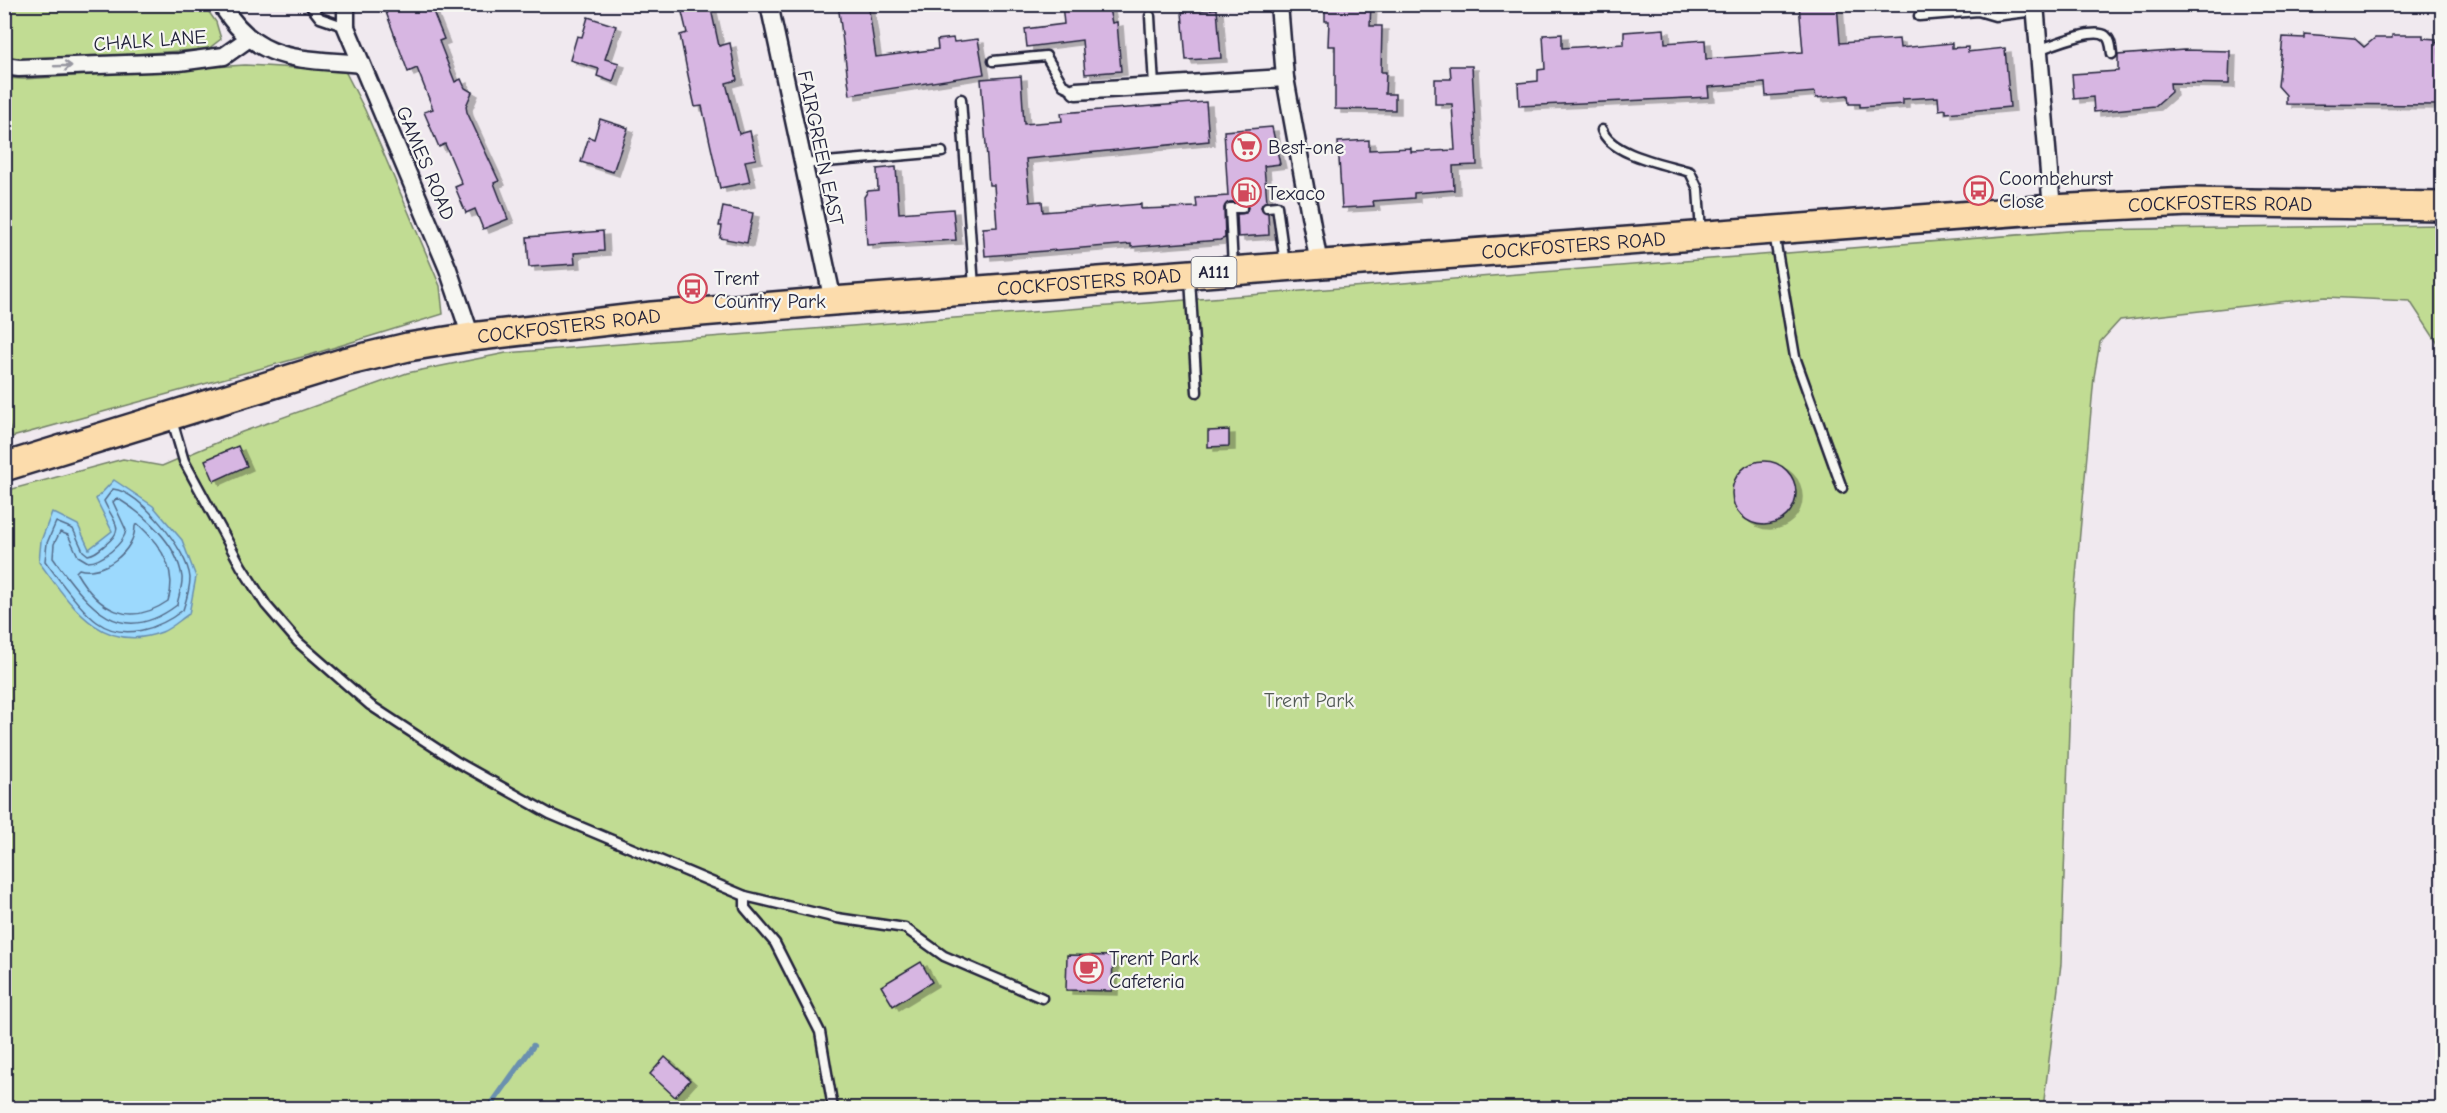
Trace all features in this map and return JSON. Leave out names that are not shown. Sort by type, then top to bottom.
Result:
[{"type":"main road","name":"COCKFOSTERS ROAD","points":[[4,467],[345,362],[408,347],[471,337],[652,316],[2052,209],[2189,202],[2442,206]]},
{"type":"street","points":[[221,4],[232,24],[248,39],[276,55],[361,64]]},
{"type":"street","name":"GAMES ROAD","points":[[346,4],[346,27],[448,269],[471,337]]},
{"type":"street","name":"FAIRGREEN EAST","points":[[769,4],[833,301]]},
{"type":"street","points":[[1279,4],[1285,78],[1319,264]]},
{"type":"street","points":[[2035,8],[2052,209]]},
{"type":"street","name":"CHALK LANE","points":[[4,66],[19,68],[179,62],[224,56],[248,39]]},
{"type":"street","points":[[1076,91],[1285,78]]},
{"type":"lane","points":[[309,4],[321,18],[346,27]]},
{"type":"lane","points":[[1919,16],[1978,11],[1995,16],[2035,8]]},
{"type":"lane","points":[[1150,16],[1154,86]]},
{"type":"lane","points":[[2038,50],[2095,33],[2106,36],[2110,42],[2112,54]]},
{"type":"lane","points":[[993,61],[1046,56],[1063,85],[1076,91]]},
{"type":"lane","points":[[961,99],[974,290]]},
{"type":"lane","points":[[1602,130],[1605,140],[1618,149],[1690,172],[1698,189],[1701,235]]},
{"type":"lane","points":[[803,164],[942,152]]},
{"type":"lane","points":[[1267,207],[1277,206],[1286,267]]},
{"type":"lane","points":[[1233,271],[1230,208],[1242,208]]},
{"type":"lane","points":[[1773,230],[1795,357],[1842,488]]},
{"type":"lane","points":[[1190,274],[1197,392]]},
{"type":"lane","points":[[171,416],[184,461],[241,566],[266,605],[298,642],[370,705],[500,788],[550,814],[745,896],[837,918],[905,928],[944,956],[1042,998]]},
{"type":"lane","points":[[745,896],[744,908],[775,943],[820,1032],[833,1108]]},
{"type":"green space","points":[[6,5],[204,5],[216,22],[221,39],[208,49],[17,62],[5,59]]},
{"type":"green space","points":[[245,65],[345,71],[365,110],[440,286],[443,314],[313,354],[12,437],[4,405],[4,78],[24,79]]},
{"type":"green space","name":"Trent Park","points":[[2442,225],[2442,350],[2410,301],[2325,297],[2120,320],[2100,342],[2094,377],[2073,610],[2061,964],[2043,1108],[5,1108],[5,491],[123,459],[162,466],[242,432],[407,373],[506,353],[2081,230]]},
{"type":"water","points":[[114,480],[153,506],[182,540],[196,577],[189,614],[162,632],[141,637],[122,637],[105,631],[90,622],[76,609],[39,562],[41,541],[52,512],[78,525],[89,549],[112,531],[96,499]]},
{"type":"building","points":[[383,4],[430,4],[444,39],[439,41],[455,82],[461,79],[465,88],[472,92],[466,106],[467,112],[499,181],[494,183],[508,219],[483,229],[475,209],[466,213],[455,187],[462,184],[445,144],[439,147],[424,112],[433,109],[417,68],[408,72]]},
{"type":"building","points":[[680,4],[710,4],[719,46],[730,43],[737,80],[726,83],[739,134],[750,131],[756,159],[745,161],[750,182],[720,188],[702,106],[695,107],[688,75],[680,35],[687,33]]},
{"type":"building","points":[[838,4],[868,4],[876,57],[938,49],[937,40],[953,38],[954,42],[978,39],[984,74],[850,95]]},
{"type":"building","points":[[1062,4],[1108,4],[1112,23],[1117,22],[1121,71],[1085,74],[1082,40],[1027,47],[1025,29],[1064,24]]},
{"type":"building","points":[[1325,4],[1371,4],[1370,26],[1382,26],[1381,72],[1386,72],[1385,94],[1395,94],[1395,110],[1335,109],[1335,46],[1328,46],[1329,21],[1325,21]]},
{"type":"building","points":[[1799,4],[1837,4],[1840,43],[1899,39],[1900,48],[1952,43],[1952,48],[1968,47],[1968,52],[2005,48],[2010,107],[1946,113],[1946,109],[1939,110],[1938,97],[1903,99],[1903,104],[1860,107],[1860,104],[1849,104],[1848,95],[1816,98],[1815,92],[1766,96],[1765,83],[1708,87],[1709,97],[1519,106],[1518,83],[1538,81],[1538,70],[1545,69],[1543,35],[1562,34],[1562,48],[1624,44],[1624,32],[1664,29],[1665,43],[1705,40],[1706,59],[1803,52]]},
{"type":"building","points":[[1217,9],[1221,58],[1186,60],[1182,12]]},
{"type":"building","points":[[588,17],[616,26],[605,59],[619,63],[613,82],[597,76],[599,69],[570,60],[577,36],[582,37]]},
{"type":"building","points":[[2304,34],[2354,38],[2364,47],[2375,38],[2392,38],[2392,35],[2423,35],[2423,38],[2436,39],[2436,43],[2439,42],[2440,63],[2442,63],[2442,105],[2286,104],[2286,95],[2278,86],[2283,37],[2304,38]]},
{"type":"building","points":[[2184,50],[2230,51],[2229,84],[2170,83],[2171,92],[2155,106],[2094,112],[2093,97],[2074,99],[2072,74],[2118,71],[2118,55]]},
{"type":"building","points":[[1450,66],[1472,66],[1477,165],[1453,166],[1454,190],[1414,193],[1414,198],[1373,201],[1374,206],[1342,208],[1338,142],[1369,140],[1369,150],[1411,148],[1411,152],[1455,150],[1452,104],[1435,104],[1435,79],[1451,79]]},
{"type":"building","points":[[1021,76],[1024,124],[1062,121],[1061,113],[1206,102],[1209,141],[1026,159],[1030,202],[1042,201],[1043,212],[1141,204],[1141,209],[1197,207],[1196,198],[1228,196],[1224,131],[1272,127],[1280,164],[1264,166],[1267,201],[1261,207],[1268,213],[1269,235],[1238,237],[1237,214],[1246,213],[1248,207],[1245,202],[1230,202],[1224,208],[1225,238],[1220,240],[1131,247],[1131,244],[985,256],[983,228],[997,227],[994,185],[989,185],[981,79]]},
{"type":"building","points":[[600,119],[628,128],[613,172],[581,162],[589,137],[594,139]]},
{"type":"building","points":[[896,167],[899,213],[953,209],[956,240],[867,245],[864,197],[868,191],[878,190],[877,169]]},
{"type":"building","points":[[723,207],[753,213],[747,243],[720,238],[722,226],[719,226]]},
{"type":"building","points":[[603,231],[604,251],[574,253],[575,264],[529,267],[527,237]]},
{"type":"building","points":[[1229,430],[1229,446],[1208,447],[1208,431]]},
{"type":"building","points":[[238,446],[247,466],[214,481],[205,460]]},
{"type":"building","points":[[1764,461],[1776,463],[1787,470],[1794,481],[1796,493],[1794,505],[1787,516],[1776,523],[1764,525],[1752,523],[1741,516],[1734,505],[1732,493],[1734,481],[1741,470],[1752,463]]},
{"type":"building","points":[[1067,955],[1113,956],[1112,991],[1066,990]]},
{"type":"building","points":[[921,962],[932,982],[893,1006],[881,986]]},
{"type":"building","points":[[665,1057],[690,1080],[675,1097],[650,1074]]},
{"type":"waterway","points":[[489,1108],[533,1046]]},
{"type":"place","name":"Best-one","points":[[1247,147]]},
{"type":"place","name":"Coombehurst Close","points":[[1978,190]]},
{"type":"place","name":"Texaco","points":[[1246,193]]},
{"type":"place","name":"Trent Country Park","points":[[693,289]]},
{"type":"place","name":"Trent Park Cafeteria","points":[[1088,969]]}]
